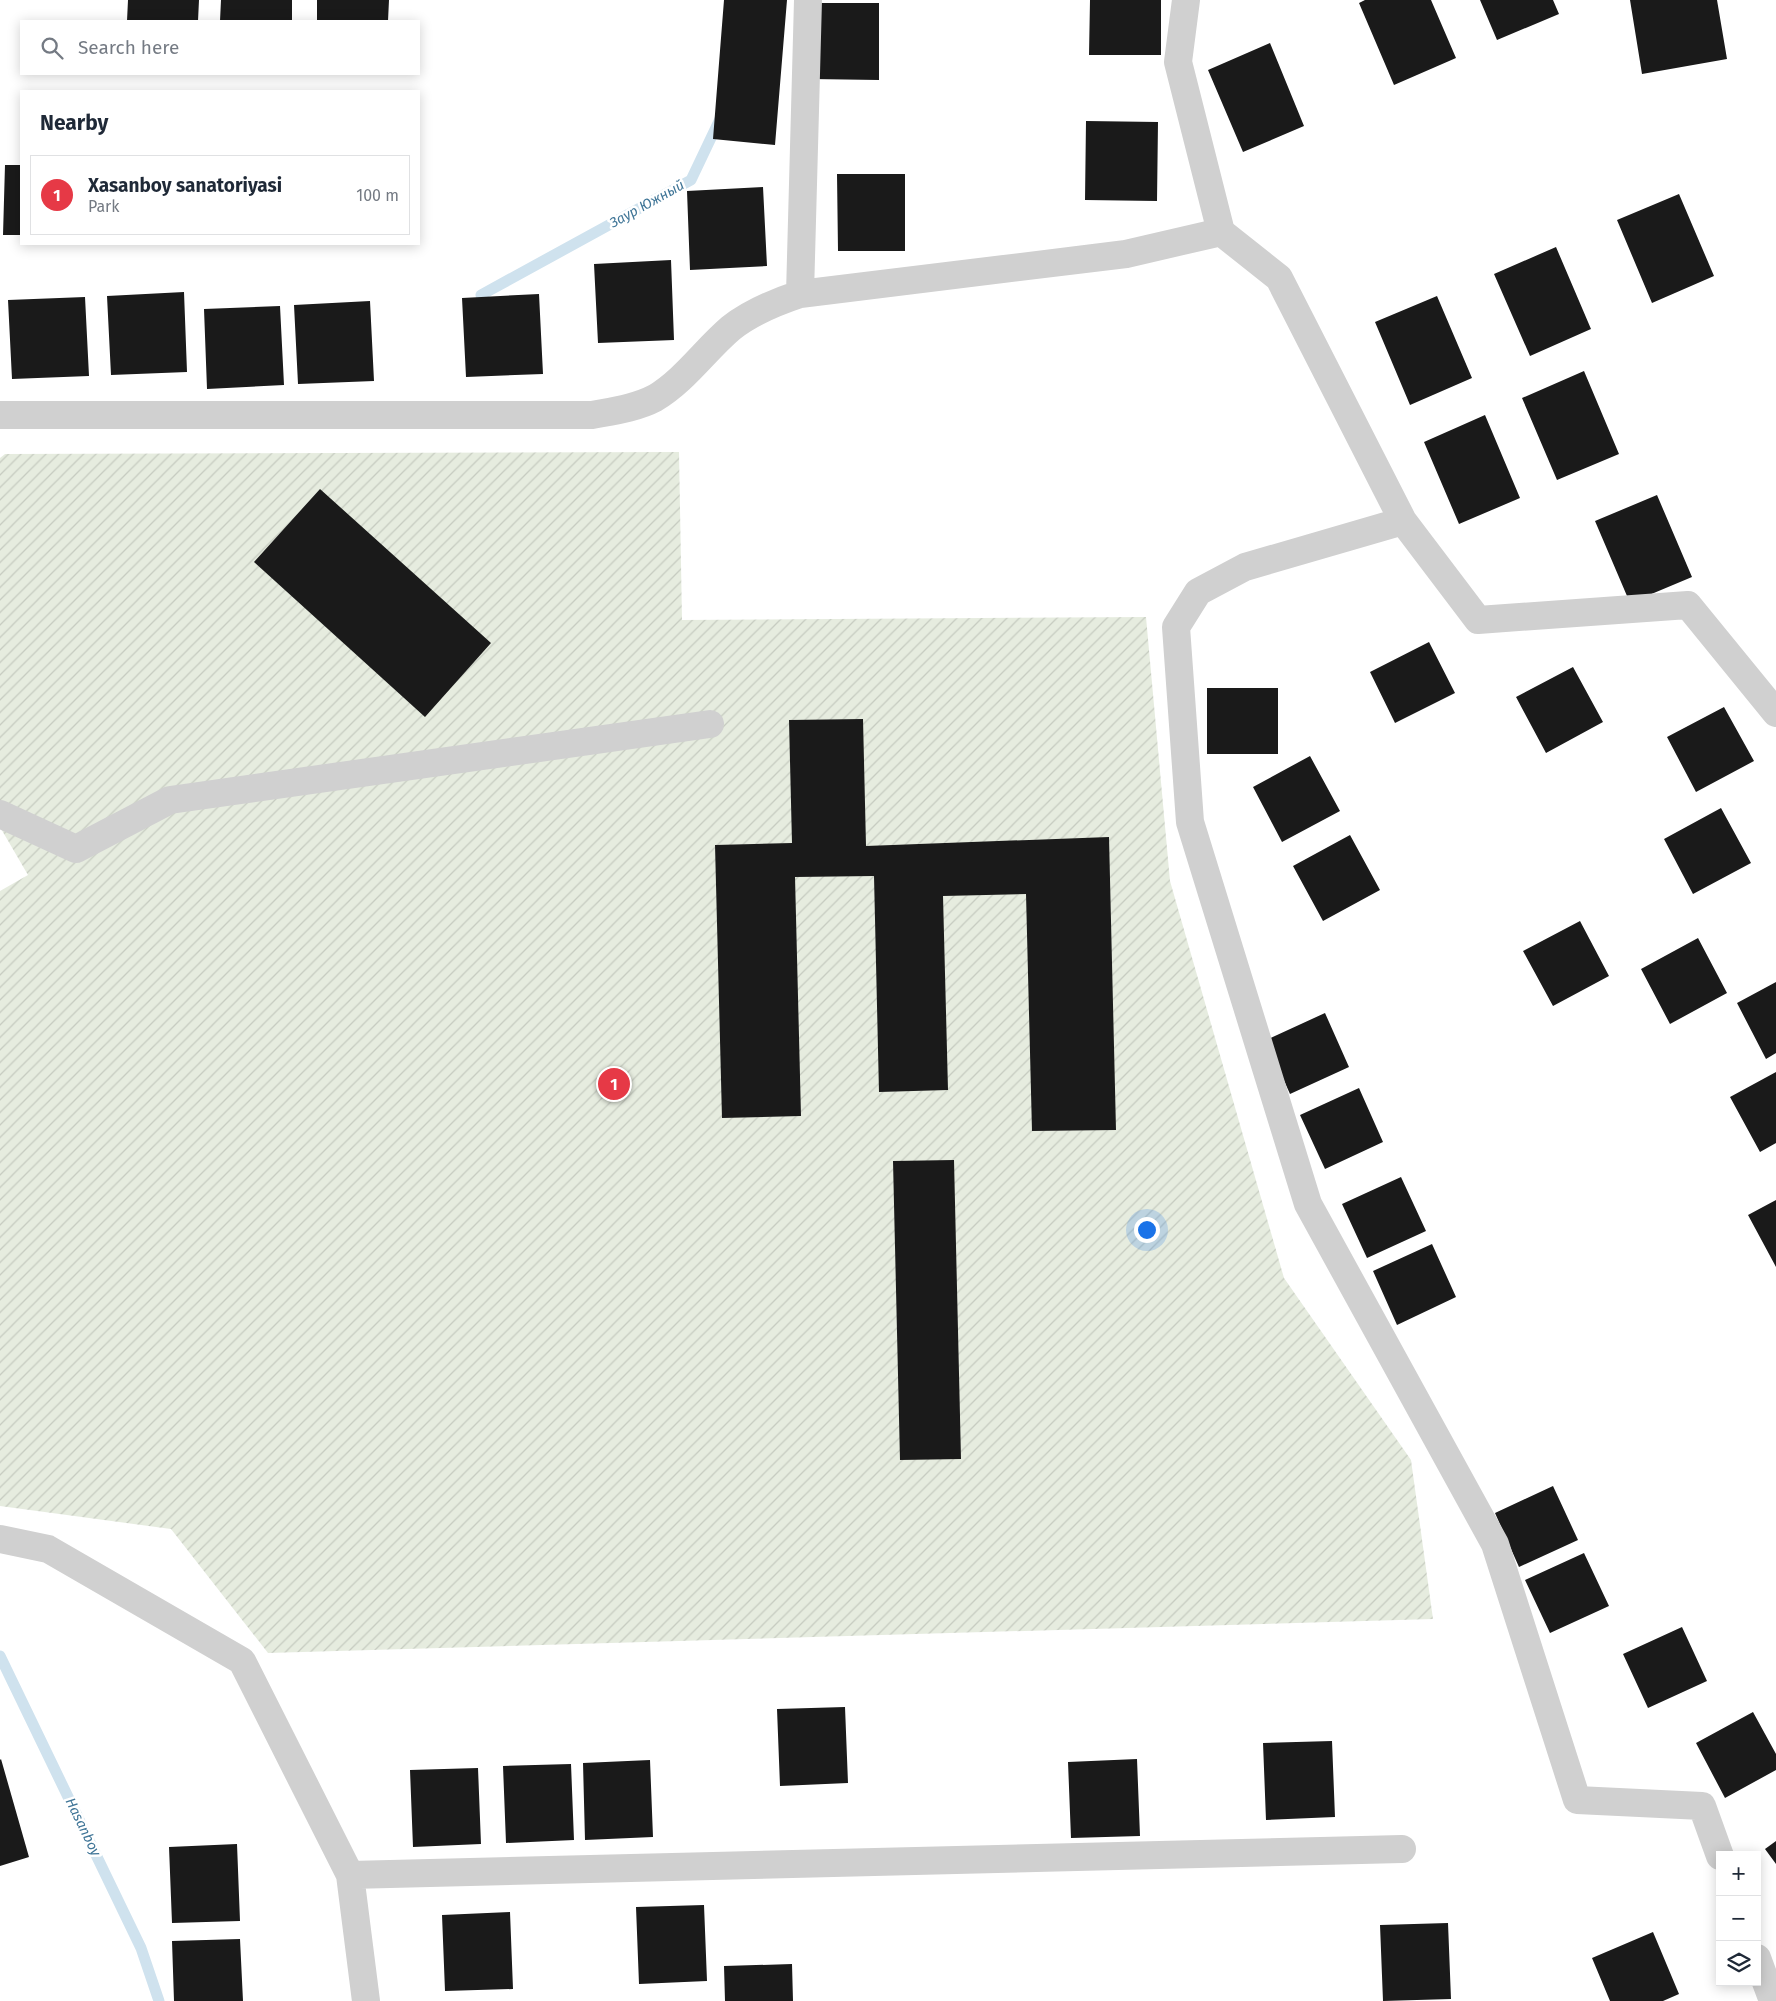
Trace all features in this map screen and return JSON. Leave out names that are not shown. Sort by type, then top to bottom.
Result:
[{"type":"street","points":[[800,294],[808,0]]},
{"type":"street","points":[[1186,0],[1178,62],[1221,232],[1279,278],[1403,521],[1478,620],[1688,605],[1776,713]]},
{"type":"street","points":[[0,415],[592,415],[623,410],[654,398],[680,380],[731,328],[761,309],[800,294],[1126,254],[1221,232]]},
{"type":"street","points":[[1403,521],[1245,567],[1198,592],[1176,626],[1190,822],[1308,1204],[1495,1544],[1577,1800],[1702,1806],[1718,1851]]},
{"type":"street","points":[[0,814],[76,848],[170,800],[710,724]]},
{"type":"street","points":[[0,1539],[48,1550],[242,1661],[350,1875],[366,2001]]},
{"type":"street","points":[[350,1875],[1402,1849]]},
{"type":"street","points":[[1761,1969],[1773,2001]]},
{"type":"shaded area","points":[[679,452],[682,620],[1146,617],[1170,881],[1284,1278],[1411,1460],[1433,1619],[268,1653],[171,1529],[0,1506],[0,891],[28,875],[0,827],[0,458],[5,454]]},
{"type":"building","points":[[128,0],[199,0],[198,20],[127,20]]},
{"type":"building","points":[[221,0],[292,0],[292,20],[220,20]]},
{"type":"building","points":[[317,0],[389,0],[388,20],[317,20]]},
{"type":"building","points":[[724,0],[787,0],[775,145],[713,139]]},
{"type":"building","points":[[1090,0],[1161,0],[1161,55],[1089,55]]},
{"type":"building","points":[[1365,0],[1431,0],[1456,58],[1394,85],[1359,3]]},
{"type":"building","points":[[1480,0],[1553,0],[1559,14],[1497,40]]},
{"type":"building","points":[[1630,0],[1717,0],[1727,59],[1642,74]]},
{"type":"building","points":[[811,3],[879,3],[879,80],[811,79]]},
{"type":"building","points":[[1270,43],[1304,126],[1243,152],[1208,70]]},
{"type":"building","points":[[1086,121],[1158,122],[1157,201],[1085,200]]},
{"type":"building","points":[[5,165],[20,165],[20,235],[3,235]]},
{"type":"building","points":[[837,174],[905,174],[905,251],[838,251]]},
{"type":"building","points":[[763,187],[767,266],[690,270],[687,191]]},
{"type":"building","points":[[1679,194],[1714,276],[1652,303],[1617,220]]},
{"type":"building","points":[[1556,247],[1591,329],[1530,356],[1494,274]]},
{"type":"building","points":[[671,260],[674,340],[598,343],[594,264]]},
{"type":"building","points":[[184,292],[187,372],[111,375],[107,296]]},
{"type":"building","points":[[539,294],[543,374],[466,377],[462,298]]},
{"type":"building","points":[[1437,296],[1472,378],[1410,405],[1375,322]]},
{"type":"building","points":[[85,297],[89,376],[12,379],[8,300]]},
{"type":"building","points":[[370,301],[374,381],[298,384],[294,305]]},
{"type":"building","points":[[280,306],[284,385],[207,389],[204,309]]},
{"type":"building","points":[[1584,371],[1619,454],[1557,480],[1522,398]]},
{"type":"building","points":[[1485,415],[1520,498],[1459,524],[1424,442]]},
{"type":"building","points":[[320,489],[491,643],[425,717],[254,562]]},
{"type":"building","points":[[1657,495],[1692,577],[1630,603],[1595,521]]},
{"type":"building","points":[[1429,642],[1455,693],[1395,723],[1370,672]]},
{"type":"building","points":[[1573,667],[1603,722],[1546,753],[1516,697]]},
{"type":"building","points":[[1207,688],[1278,688],[1278,754],[1207,754]]},
{"type":"building","points":[[1724,707],[1754,761],[1696,792],[1667,737]]},
{"type":"building","points":[[863,719],[866,846],[1109,837],[1116,1130],[1032,1131],[1026,894],[943,896],[948,1090],[879,1092],[874,876],[795,877],[801,1116],[722,1118],[715,845],[792,843],[789,720]]},
{"type":"building","points":[[1310,756],[1340,811],[1282,842],[1253,787]]},
{"type":"building","points":[[1721,808],[1751,863],[1693,894],[1664,839]]},
{"type":"building","points":[[1350,835],[1380,890],[1323,921],[1293,866]]},
{"type":"building","points":[[1580,921],[1609,976],[1553,1006],[1523,951]]},
{"type":"building","points":[[1698,938],[1727,993],[1670,1024],[1641,969]]},
{"type":"building","points":[[1776,982],[1776,1053],[1766,1059],[1737,1003]]},
{"type":"building","points":[[1325,1013],[1349,1067],[1290,1094],[1266,1040]]},
{"type":"building","points":[[1776,1072],[1776,1143],[1760,1152],[1730,1097]]},
{"type":"building","points":[[1359,1088],[1383,1142],[1325,1169],[1300,1115]]},
{"type":"building","points":[[954,1160],[961,1459],[900,1460],[893,1161]]},
{"type":"building","points":[[1401,1177],[1426,1231],[1367,1258],[1342,1204]]},
{"type":"building","points":[[1776,1200],[1776,1267],[1748,1215]]},
{"type":"building","points":[[1432,1244],[1456,1297],[1397,1325],[1373,1271]]},
{"type":"building","points":[[1553,1486],[1578,1540],[1519,1567],[1495,1513]]},
{"type":"building","points":[[1584,1553],[1609,1606],[1550,1633],[1525,1580]]},
{"type":"building","points":[[1682,1627],[1707,1681],[1648,1708],[1623,1654]]},
{"type":"building","points":[[845,1707],[848,1783],[780,1786],[777,1709]]},
{"type":"building","points":[[1753,1712],[1776,1754],[1776,1770],[1725,1798],[1696,1743]]},
{"type":"building","points":[[1332,1741],[1335,1817],[1266,1820],[1263,1743]]},
{"type":"building","points":[[1137,1759],[1140,1836],[1071,1838],[1068,1762]]},
{"type":"building","points":[[0,1760],[29,1857],[0,1866]]},
{"type":"building","points":[[650,1760],[653,1837],[585,1840],[583,1763]]},
{"type":"building","points":[[571,1764],[574,1840],[506,1843],[503,1766]]},
{"type":"building","points":[[478,1768],[481,1844],[413,1847],[410,1770]]},
{"type":"building","points":[[1776,1841],[1776,1864],[1765,1849]]},
{"type":"building","points":[[237,1844],[240,1921],[172,1923],[169,1847]]},
{"type":"building","points":[[704,1905],[707,1981],[639,1984],[636,1907]]},
{"type":"building","points":[[510,1912],[513,1989],[445,1991],[442,1915]]},
{"type":"building","points":[[1448,1923],[1451,1999],[1383,2001],[1380,1925]]},
{"type":"building","points":[[1653,1932],[1679,1994],[1663,2001],[1610,2001],[1592,1958]]},
{"type":"building","points":[[240,1939],[243,2001],[174,2001],[172,1941]]},
{"type":"building","points":[[792,1964],[793,2001],[725,2001],[724,1966]]},
{"type":"waterway","name":"Заур Южный","points":[[481,295],[691,180],[720,119]]},
{"type":"waterway","name":"Hasanboy","points":[[0,1656],[141,1948],[159,2001]]},
{"type":"place","name":"Xasanboy sanatoriyasi","points":[[614,1084]]}]
